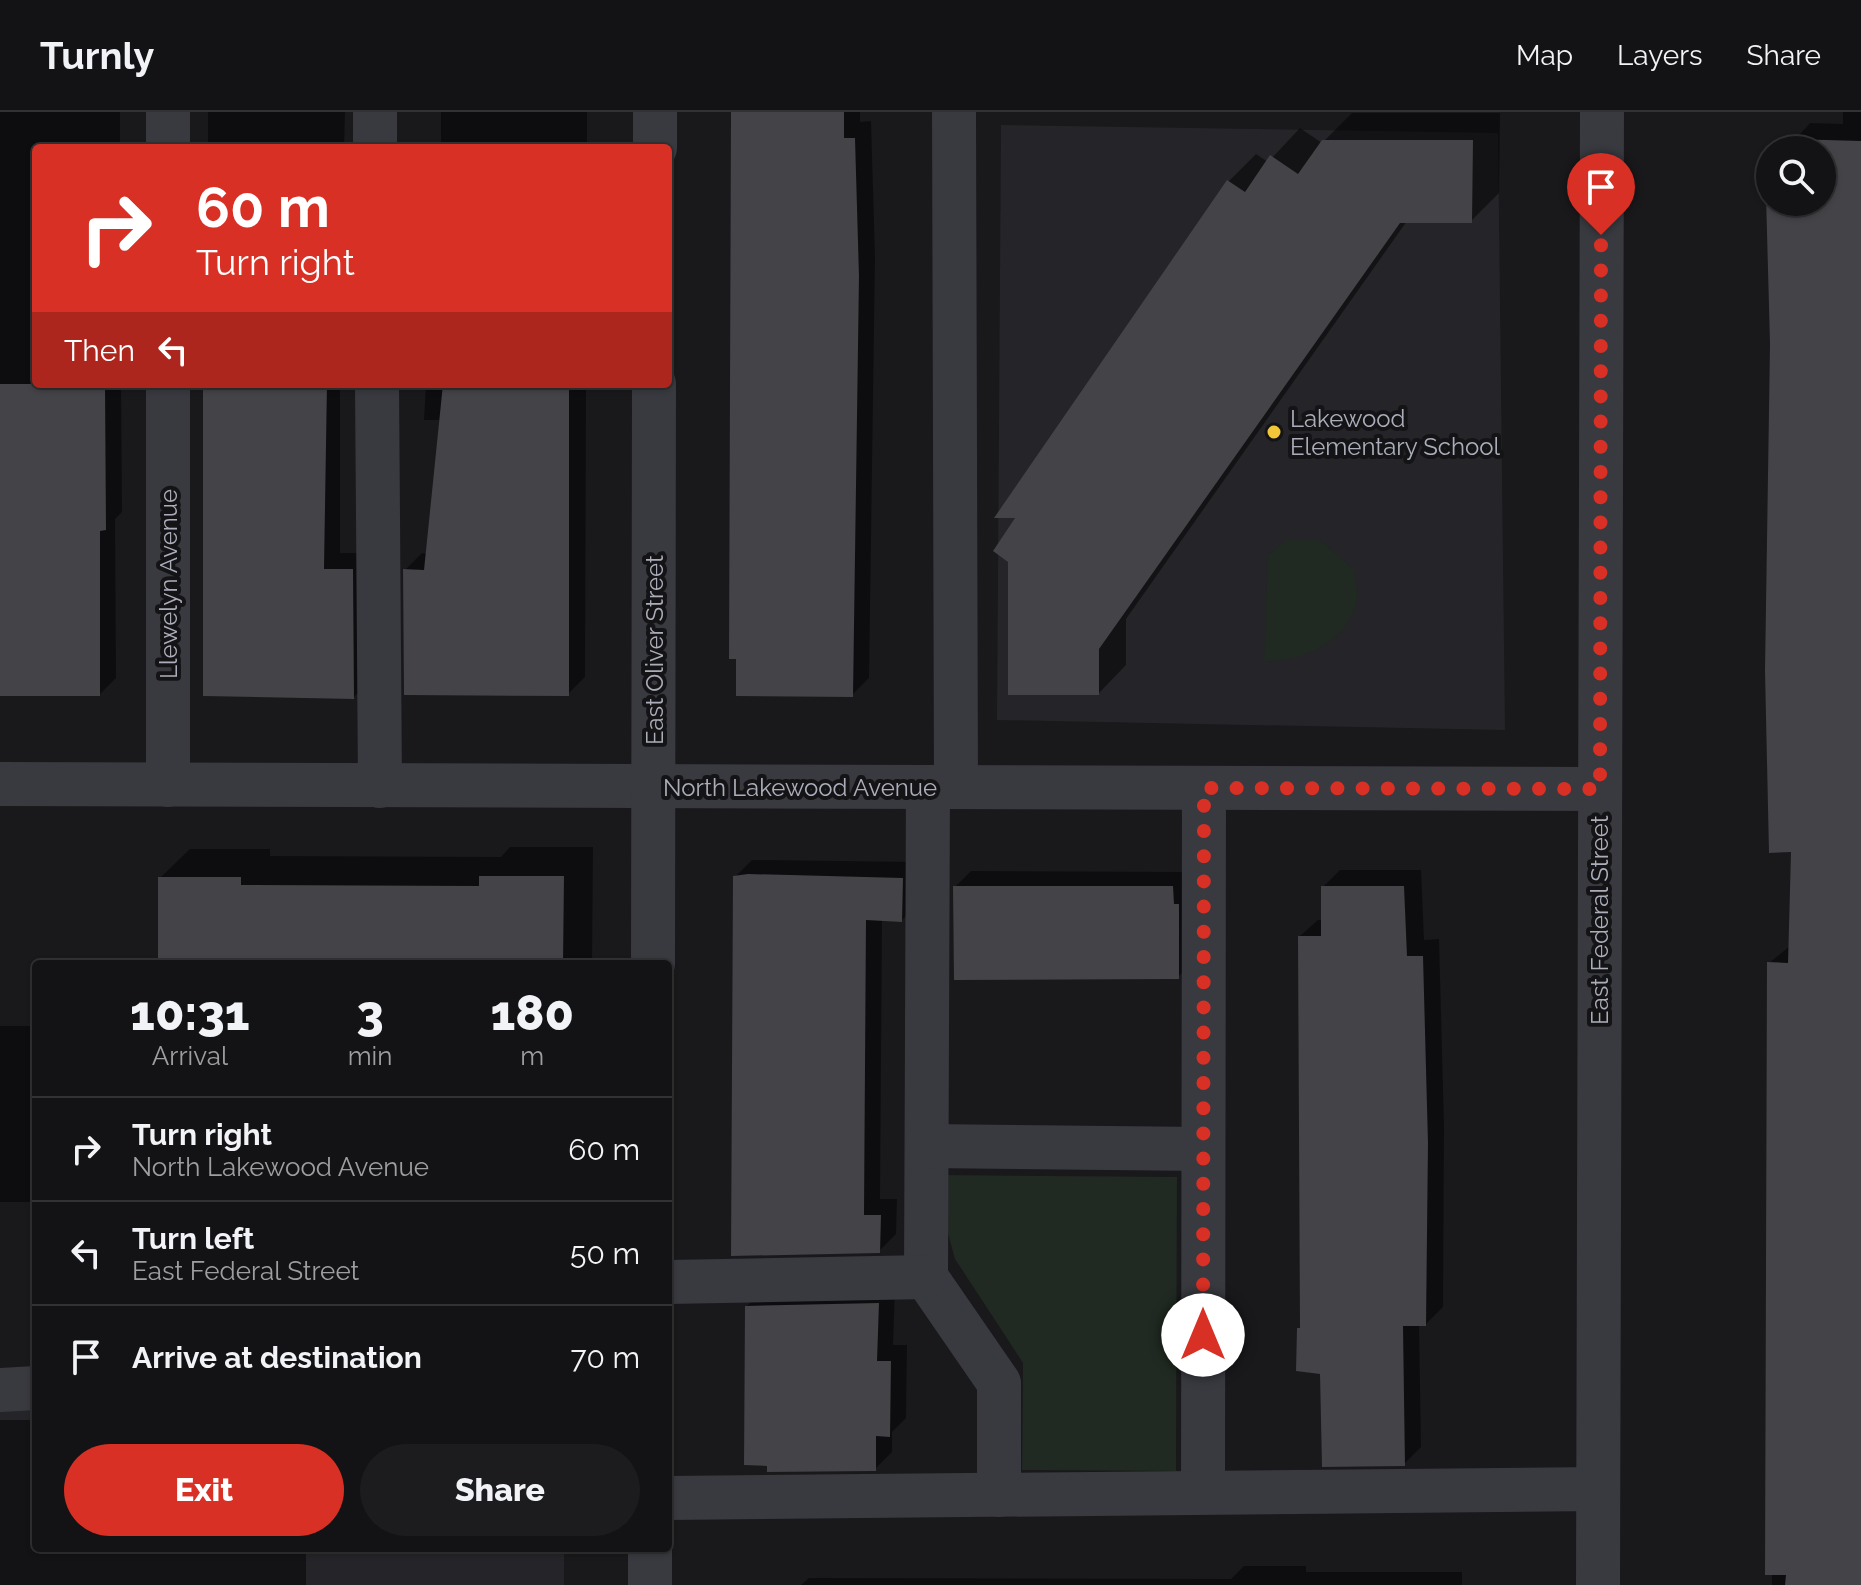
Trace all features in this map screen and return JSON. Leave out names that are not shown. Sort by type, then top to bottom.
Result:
[{"type":"street","points":[[168,112],[168,144]]},
{"type":"street","points":[[375,112],[375,144]]},
{"type":"street","points":[[655,112],[655,144]]},
{"type":"street","points":[[954,112],[942,787],[927,1146],[926,1277],[999,1383],[999,1495]]},
{"type":"street","name":"East Federal Street","points":[[1598,1585],[1602,112]]},
{"type":"street","name":"Llewelyn Avenue","points":[[168,388],[168,785]]},
{"type":"street","points":[[377,388],[380,786]]},
{"type":"street","name":"East Oliver Street","points":[[653,960],[654,388]]},
{"type":"street","name":"North Lakewood Avenue","points":[[0,784],[1600,789]]},
{"type":"street","points":[[1203,1490],[1204,788]]},
{"type":"street","points":[[927,1146],[1203,1149]]},
{"type":"street","points":[[672,1282],[926,1277]]},
{"type":"street","points":[[0,1390],[32,1388]]},
{"type":"street","points":[[672,1498],[1203,1490],[1598,1489]]},
{"type":"street","points":[[650,1552],[650,1585]]},
{"type":"shaded area","points":[[1001,125],[1498,133],[1505,730],[997,720]]},
{"type":"shaded area","points":[[1286,540],[1320,540],[1354,569],[1357,600],[1344,628],[1322,647],[1293,658],[1264,661],[1268,555]]},
{"type":"shaded area","points":[[942,1175],[1177,1177],[1176,1471],[1022,1470],[1023,1363],[955,1259],[942,1212]]},
{"type":"shaded area","points":[[0,1372],[32,1372],[32,1552],[564,1552],[564,1585],[0,1585]]},
{"type":"building","points":[[731,112],[844,112],[844,138],[855,138],[859,276],[853,697],[736,696],[736,659],[729,659]]},
{"type":"building","points":[[1322,140],[1473,140],[1472,223],[1400,223],[1099,649],[1099,695],[1008,695],[1008,562],[993,551],[1015,518],[994,518],[1227,180],[1245,192],[1270,155],[1298,174]]},
{"type":"building","points":[[1836,140],[1861,141],[1861,1585],[1785,1585],[1786,1575],[1765,1575],[1767,962],[1788,963],[1791,852],[1769,853],[1765,671],[1770,344],[1767,216],[1836,216]]},
{"type":"building","points":[[0,384],[32,384],[32,388],[105,388],[106,530],[100,531],[100,696],[0,696]]},
{"type":"building","points":[[203,388],[327,388],[324,569],[353,569],[354,699],[203,696]]},
{"type":"building","points":[[443,388],[569,388],[569,696],[404,695],[403,569],[424,570]]},
{"type":"building","points":[[479,876],[564,876],[563,960],[158,960],[158,877],[241,877],[241,885],[479,886]]},
{"type":"building","points":[[733,876],[903,878],[902,922],[866,920],[864,1215],[881,1215],[880,1253],[731,1256]]},
{"type":"building","points":[[953,886],[1173,886],[1174,904],[1179,904],[1179,979],[954,980]]},
{"type":"building","points":[[1321,886],[1404,886],[1407,956],[1423,956],[1428,1143],[1426,1326],[1403,1326],[1405,1466],[1322,1467],[1320,1374],[1296,1371],[1297,1328],[1300,1328],[1298,936],[1321,936]]},
{"type":"building","points":[[879,1303],[877,1361],[891,1361],[890,1437],[876,1436],[876,1471],[767,1472],[767,1466],[744,1465],[745,1306]]},
{"type":"place","name":"Lakewood Elementary School","points":[[1274,432]]},
{"type":"route","points":[[1203,1335],[1204,788],[1600,789],[1601,235]]}]
